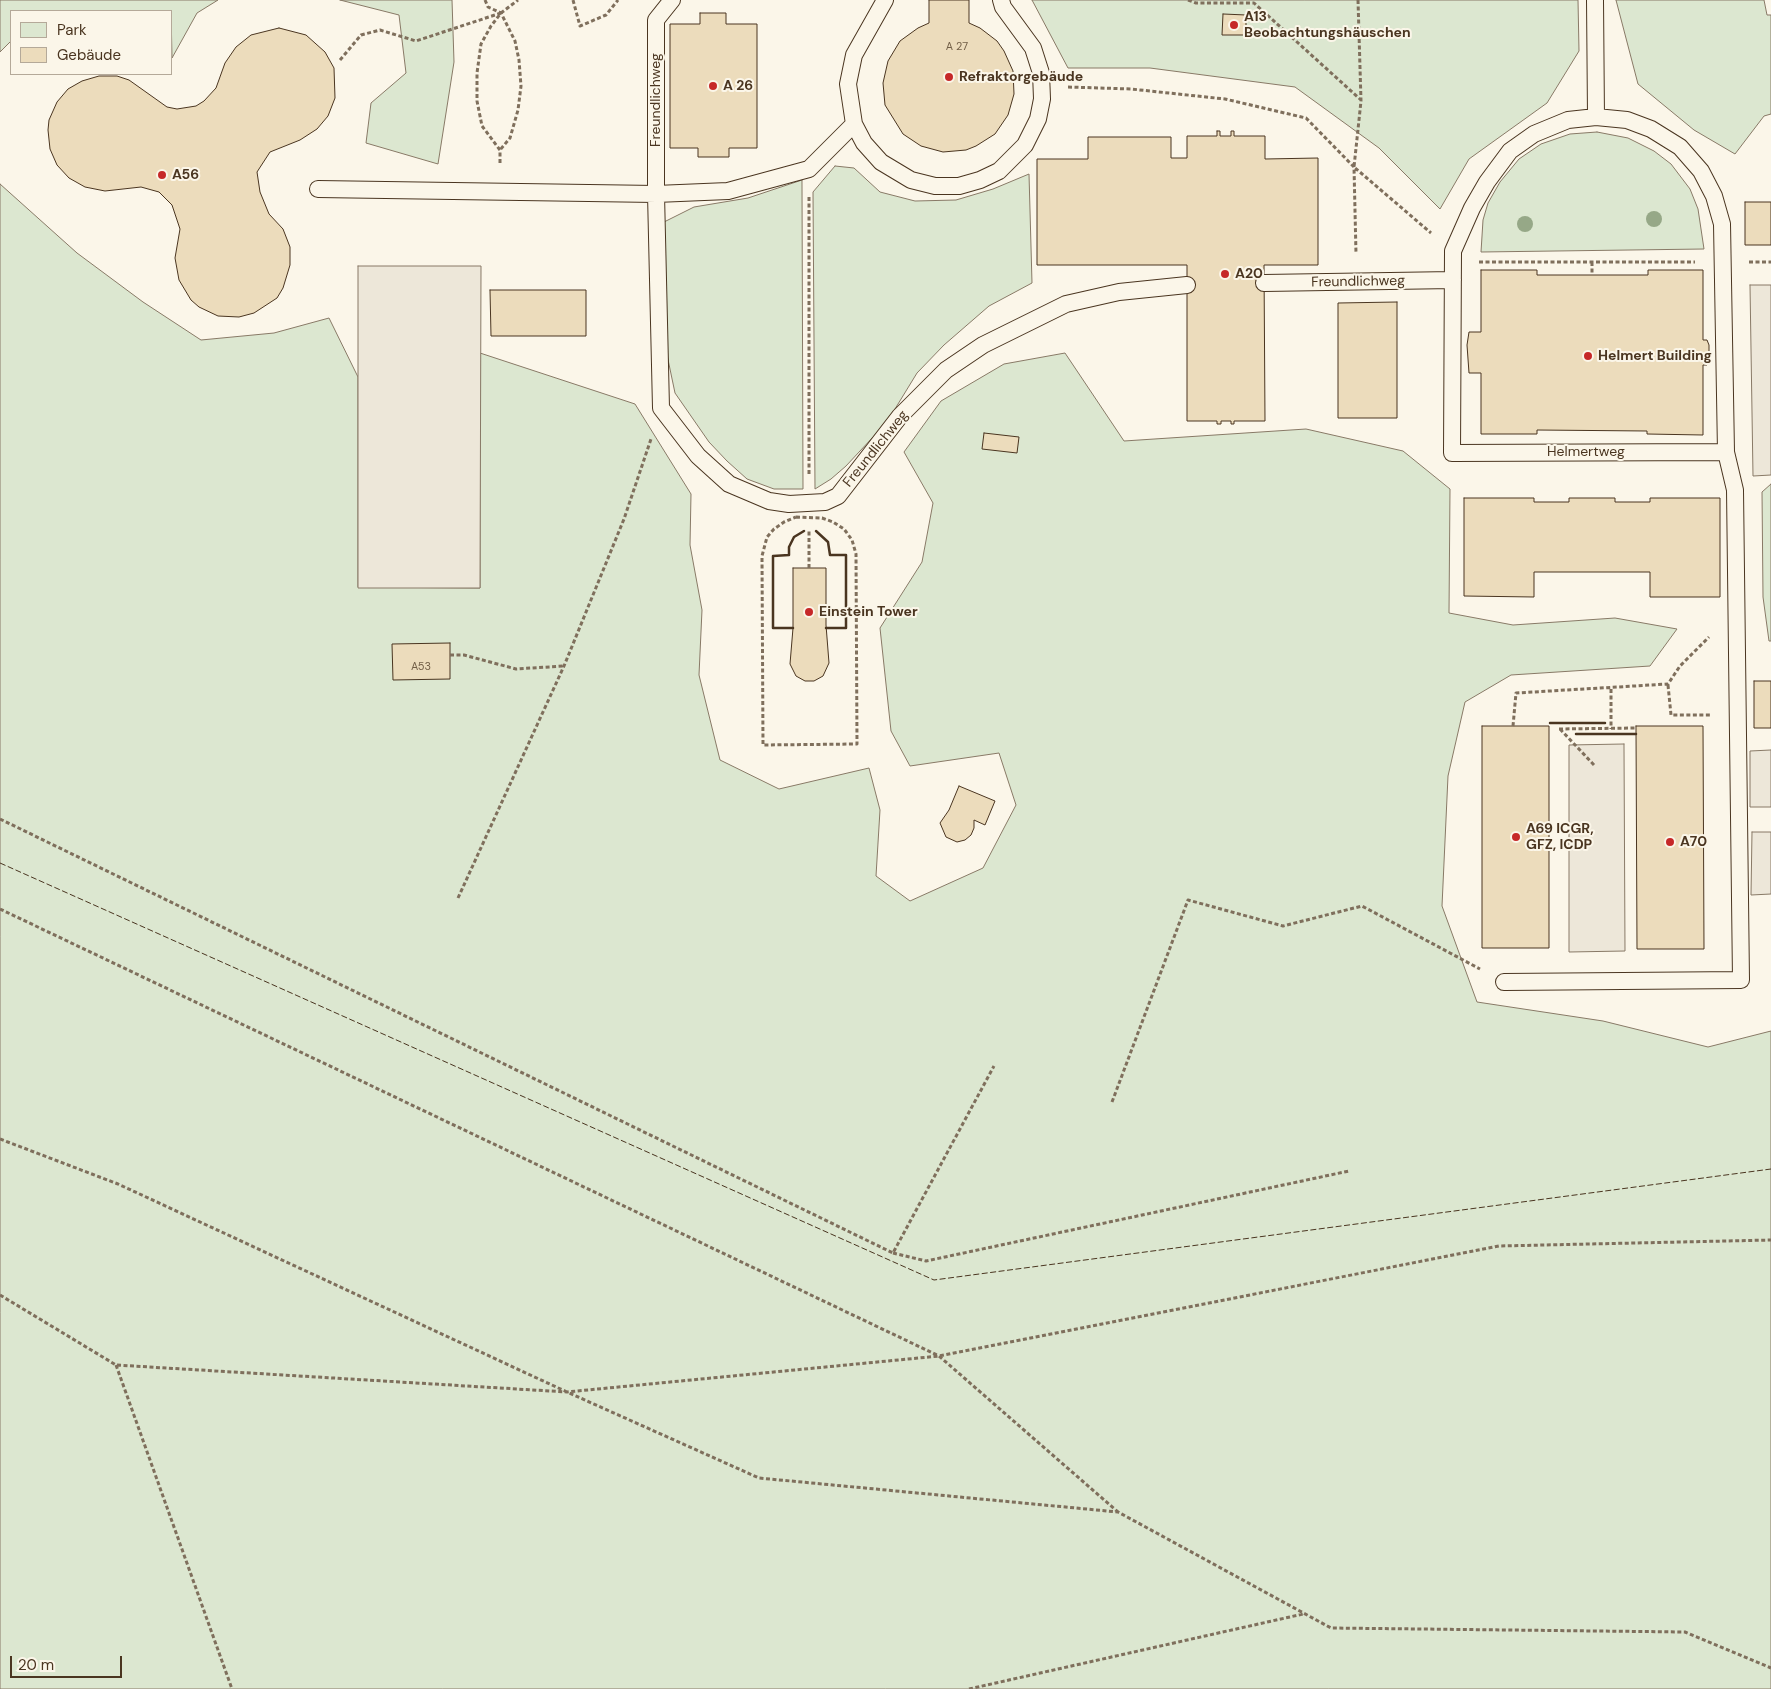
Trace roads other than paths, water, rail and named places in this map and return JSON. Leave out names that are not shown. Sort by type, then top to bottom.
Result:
[{"type":"lane","name":"Freundlichweg","points":[[672,0],[656,20],[656,194],[661,408],[698,456],[728,484],[769,501],[809,510],[838,496],[900,416],[946,370],[983,345],[1066,304],[1119,292],[1186,285]]},
{"type":"lane","points":[[885,0],[854,55],[848,84],[854,124],[864,142],[881,162],[911,180],[935,186],[959,186],[980,180],[999,171],[1025,145],[1038,119],[1043,86],[1042,73],[1034,48],[1003,6],[1001,0]]},
{"type":"lane","points":[[1595,0],[1596,117]]},
{"type":"lane","name":"Helmertweg","points":[[1596,117],[1627,120],[1651,129],[1680,148],[1701,171],[1714,196],[1722,224],[1726,452],[1452,453],[1453,251],[1486,182],[1510,151],[1534,134],[1568,120],[1596,117]]},
{"type":"lane","points":[[318,189],[656,194],[728,191],[809,169],[854,124]]},
{"type":"lane","name":"Freundlichweg","points":[[1264,284],[1453,280]]},
{"type":"lane","points":[[1504,982],[1741,980],[1735,490],[1726,452]]},
{"type":"place","name":"A13 Beobachtungshäuschen","points":[[1234,25]]},
{"type":"place","name":"Refraktorgebäude","points":[[949,77]]},
{"type":"place","name":"A 26","points":[[713,86]]},
{"type":"place","name":"A56","points":[[162,175]]},
{"type":"place","name":"A20","points":[[1225,274]]},
{"type":"place","name":"Helmert Building","points":[[1588,356]]},
{"type":"place","name":"Einstein Tower","points":[[809,612]]},
{"type":"place","name":"A69 ICGR, GFZ, ICDP","points":[[1516,837]]},
{"type":"place","name":"A70","points":[[1670,842]]}]
